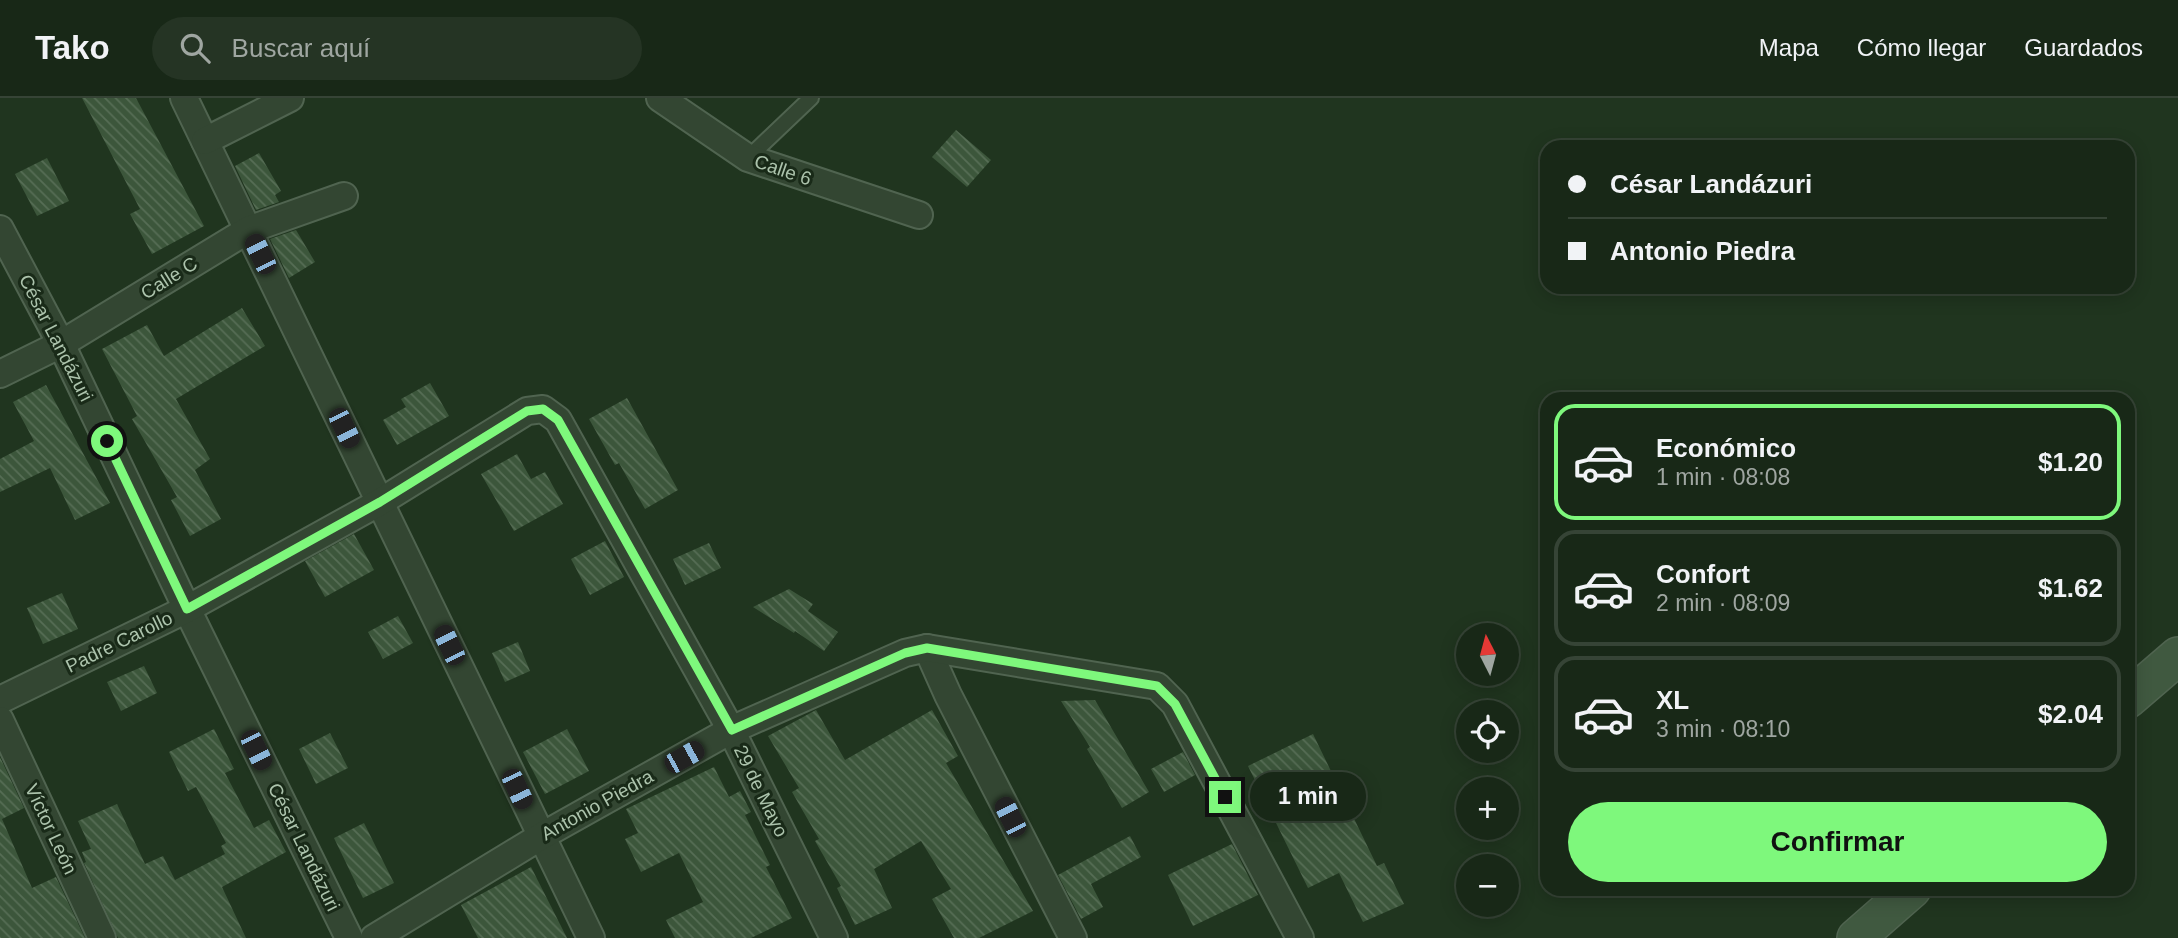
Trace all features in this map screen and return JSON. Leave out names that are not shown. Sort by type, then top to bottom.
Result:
[{"type":"street","points":[[184,98],[591,938]]},
{"type":"street","points":[[205,141],[290,98]]},
{"type":"street","name":"Calle 6","points":[[660,98],[748,158],[919,215]]},
{"type":"street","name":"Calle C","points":[[0,374],[61,344],[248,230],[344,196]]},
{"type":"street","name":"César Landázuri","points":[[0,229],[61,344],[187,609],[349,938]]},
{"type":"street","name":"29 de Mayo","points":[[527,411],[543,409],[558,420],[732,730],[834,938]]},
{"type":"street","name":"Padre Carollo","points":[[0,700],[187,609],[380,502],[527,411]]},
{"type":"street","points":[[927,648],[947,695],[1073,938]]},
{"type":"street","name":"Antonio Piedra","points":[[374,938],[540,837],[732,730],[905,653],[927,648],[1157,686],[1175,704],[1300,938]]},
{"type":"street","points":[[2135,693],[2178,656]]},
{"type":"street","name":"Víctor León","points":[[0,720],[102,938]]},
{"type":"street","points":[[1856,938],[1904,896]]},
{"type":"lane","points":[[748,158],[811,98]]},
{"type":"building","points":[[82,98],[136,98],[204,226],[152,254],[130,214],[140,209]]},
{"type":"building","points":[[956,130],[991,160],[967,187],[932,157]]},
{"type":"building","points":[[259,153],[281,191],[275,195],[279,202],[256,210],[235,166]]},
{"type":"building","points":[[47,158],[69,201],[37,216],[15,174]]},
{"type":"building","points":[[296,230],[315,262],[289,278],[270,239]]},
{"type":"building","points":[[242,308],[265,346],[176,399],[210,459],[195,470],[221,519],[190,536],[171,500],[177,497],[132,419],[137,416],[102,349],[147,325],[164,356]]},
{"type":"building","points":[[430,383],[449,416],[397,445],[383,420],[406,407],[401,399]]},
{"type":"building","points":[[46,385],[110,503],[75,520],[50,468],[0,492],[0,459],[34,441],[13,402]]},
{"type":"building","points":[[627,398],[678,490],[645,509],[619,463],[615,465],[589,419]]},
{"type":"building","points":[[517,454],[531,479],[545,472],[563,504],[514,531],[481,474]]},
{"type":"building","points":[[354,534],[374,570],[325,597],[305,561]]},
{"type":"building","points":[[605,541],[624,577],[590,595],[571,559]]},
{"type":"building","points":[[709,543],[721,568],[685,585],[673,559]]},
{"type":"building","points":[[789,589],[813,604],[808,611],[838,632],[824,651],[753,607]]},
{"type":"building","points":[[62,593],[78,629],[43,644],[27,608]]},
{"type":"building","points":[[398,616],[413,643],[383,659],[368,632]]},
{"type":"building","points":[[518,642],[530,671],[505,682],[492,653]]},
{"type":"building","points":[[144,666],[157,693],[121,711],[107,682]]},
{"type":"building","points":[[1095,700],[1149,792],[1122,808],[1087,749],[1090,747],[1061,701]]},
{"type":"building","points":[[816,710],[845,760],[932,710],[958,756],[946,763],[1033,911],[979,938],[954,938],[932,899],[951,889],[921,841],[874,869],[892,908],[855,925],[837,888],[841,886],[815,841],[819,839],[792,792],[799,788],[768,736]]},
{"type":"building","points":[[214,729],[234,769],[225,773],[254,828],[269,820],[286,852],[222,887],[246,938],[118,938],[84,863],[86,862],[82,852],[91,849],[78,821],[117,804],[145,864],[163,856],[175,880],[225,854],[221,846],[226,843],[196,787],[188,791],[169,752]]},
{"type":"building","points":[[567,729],[589,771],[545,794],[523,752]]},
{"type":"building","points":[[330,733],[348,768],[316,784],[299,749]]},
{"type":"building","points":[[1313,734],[1377,866],[1384,863],[1404,904],[1363,922],[1339,873],[1308,888],[1248,766]]},
{"type":"building","points":[[1183,752],[1195,775],[1164,792],[1151,769]]},
{"type":"building","points":[[0,757],[24,808],[2,819],[32,888],[56,877],[85,938],[0,938]]},
{"type":"building","points":[[714,767],[729,797],[740,791],[751,812],[745,815],[770,865],[766,867],[792,918],[751,938],[675,938],[666,920],[703,902],[679,853],[641,872],[625,839],[638,833],[626,809]]},
{"type":"building","points":[[364,823],[394,883],[363,898],[334,838]]},
{"type":"building","points":[[1130,836],[1141,857],[1091,884],[1103,907],[1081,919],[1058,875]]},
{"type":"building","points":[[1232,844],[1258,895],[1193,926],[1168,875]]},
{"type":"building","points":[[531,867],[567,938],[478,938],[461,905]]},
{"type":"route","points":[[107,441],[187,609],[380,502],[527,411],[543,409],[558,420],[732,730],[905,653],[927,648],[1157,686],[1175,704],[1225,797]]}]
